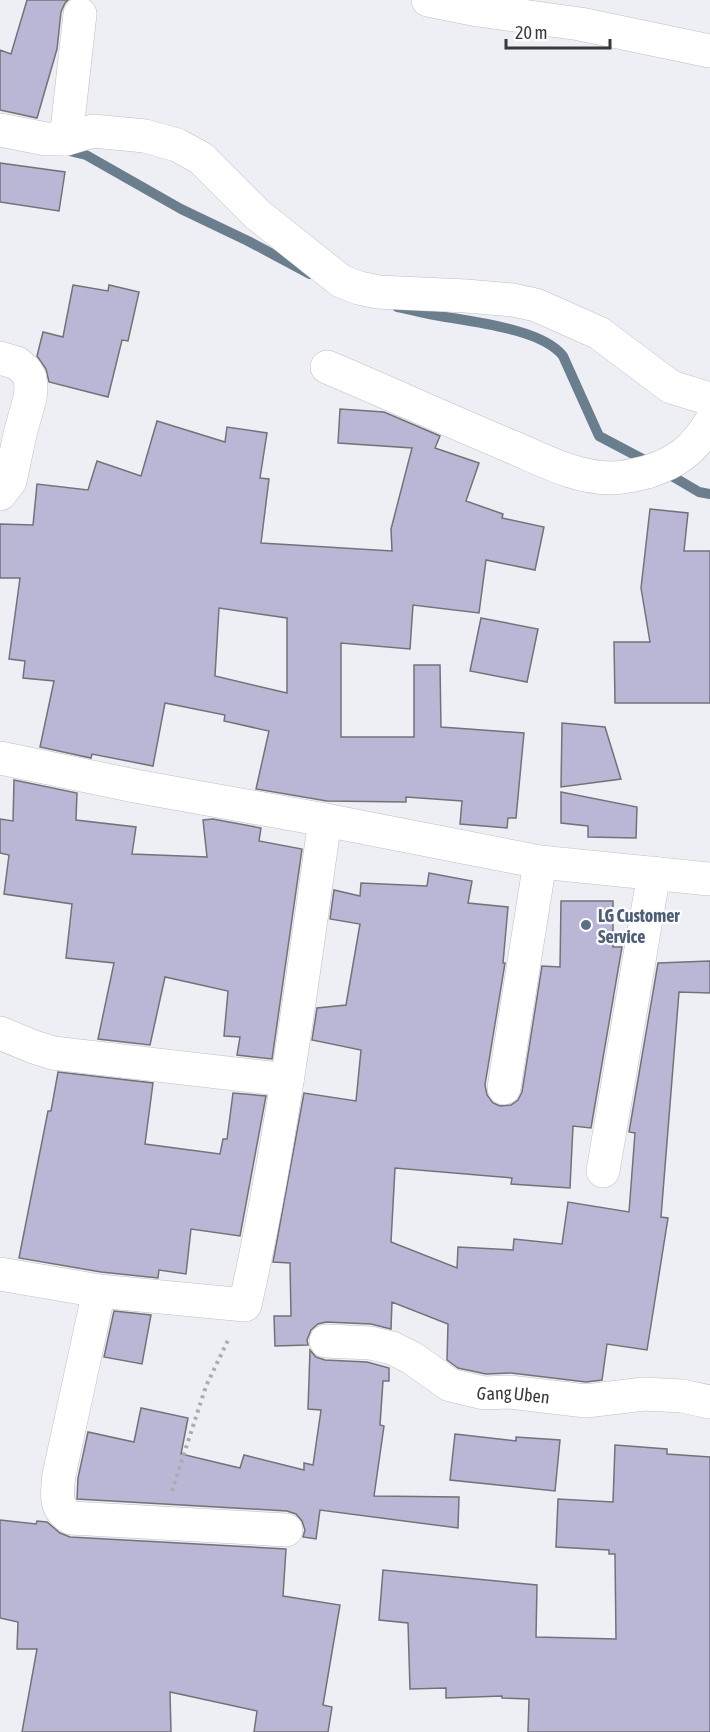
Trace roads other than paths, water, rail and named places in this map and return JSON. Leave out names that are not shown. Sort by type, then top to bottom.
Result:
[{"type":"street","points":[[428,0],[478,10],[580,12],[710,51]]},
{"type":"street","points":[[66,139],[80,14]]},
{"type":"street","points":[[0,130],[46,139],[66,139],[93,131],[145,136],[177,145],[201,158],[258,215],[341,281],[378,292],[466,296],[513,300],[536,305],[598,333],[671,387],[710,399]]},
{"type":"street","points":[[0,358],[16,363],[26,370],[31,388],[10,481],[0,494]]},
{"type":"street","points":[[327,368],[520,451],[586,476],[612,478],[632,476],[670,463],[694,445],[710,423]]},
{"type":"street","points":[[0,758],[135,786],[326,820],[540,862],[710,879]]},
{"type":"street","points":[[0,1274],[99,1291],[245,1305],[256,1259],[287,1080],[326,820]]},
{"type":"street","points":[[504,1088],[540,862]]},
{"type":"street","points":[[603,1171],[654,873]]},
{"type":"street","points":[[0,1033],[53,1053],[287,1080]]},
{"type":"street","points":[[99,1291],[59,1475],[58,1504],[63,1514],[71,1518],[286,1530]]},
{"type":"street","name":"Gang Uben","points":[[327,1341],[370,1343],[392,1348],[412,1358],[450,1385],[484,1393],[509,1392],[586,1401],[644,1394],[682,1396],[710,1402]]},
{"type":"waterway","points":[[65,150],[86,155],[181,209],[310,274]]},
{"type":"waterway","points":[[397,307],[520,332],[552,346],[563,356],[599,436],[652,464]]},
{"type":"waterway","points":[[665,472],[699,492],[710,494]]},
{"type":"place","name":"LG Customer Service","points":[[586,925]]}]
